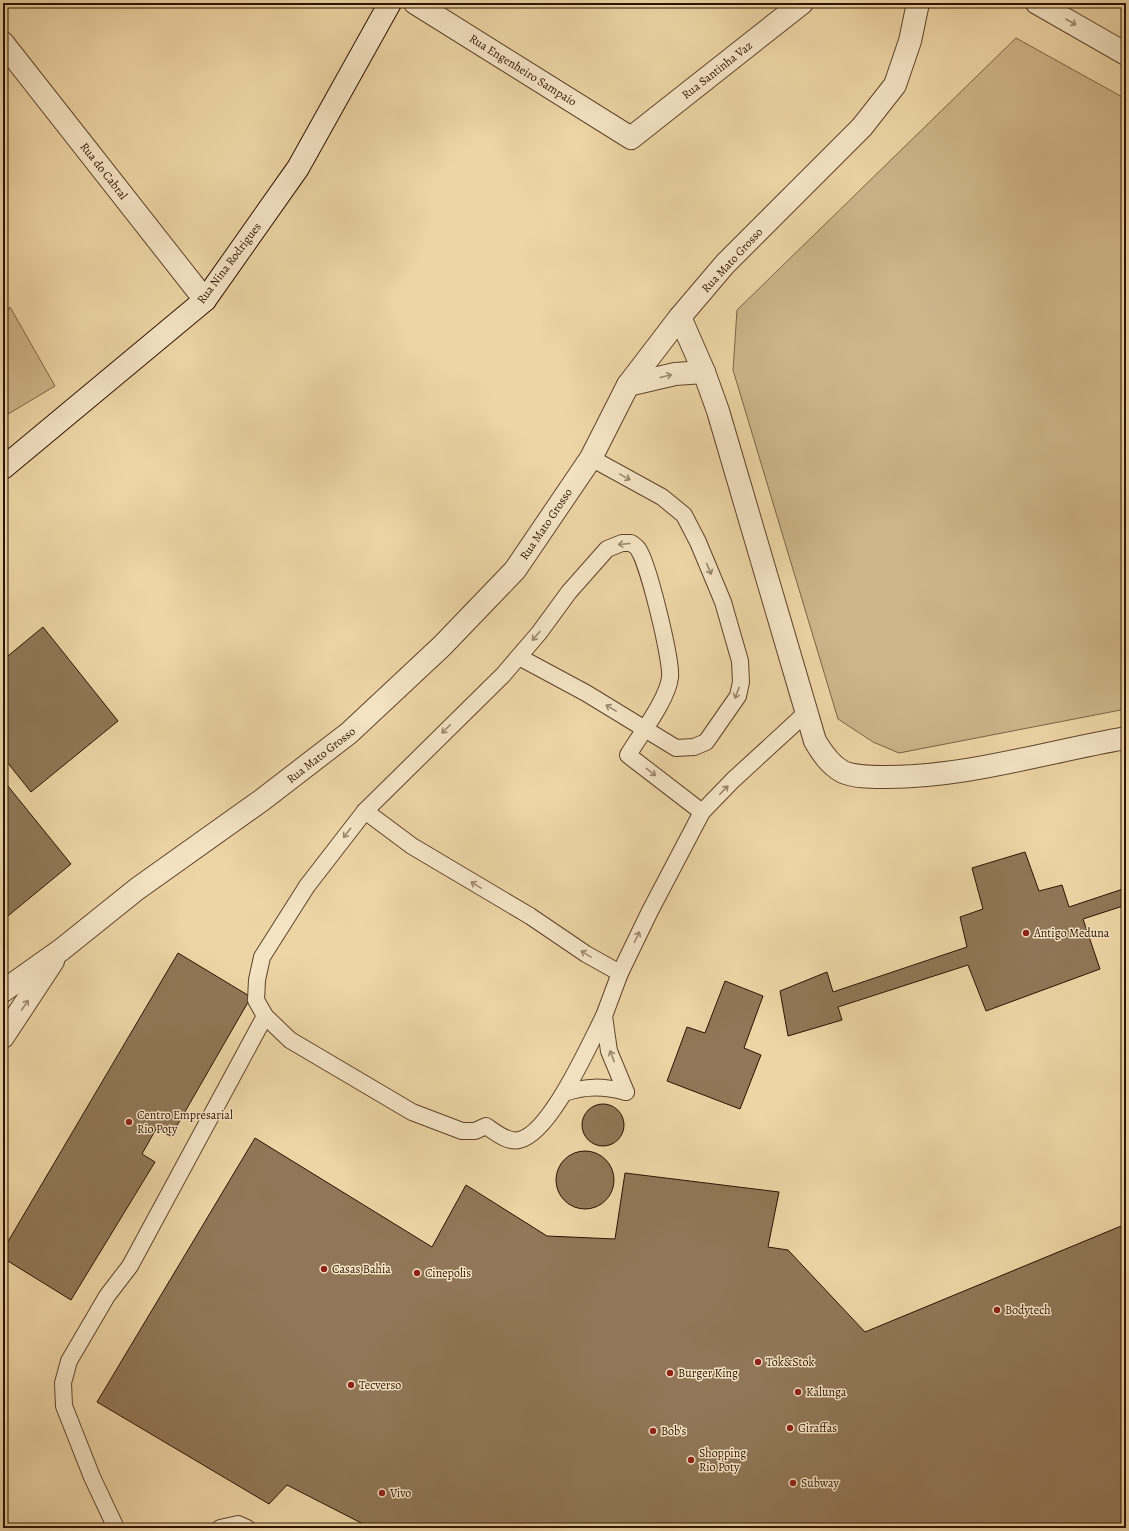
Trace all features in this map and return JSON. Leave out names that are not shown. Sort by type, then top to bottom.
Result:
[{"type":"street","name":"Rua Nina Rodrigues","points":[[3,468],[204,300],[298,168],[390,3]]},
{"type":"street","name":"Rua Engenheiro Sampaio","points":[[415,3],[631,138]]},
{"type":"street","name":"Rua Santinha Vaz","points":[[631,138],[802,3]]},
{"type":"street","name":"Rua Mato Grosso","points":[[3,991],[61,950],[136,889],[262,800],[349,733],[442,646],[515,570],[590,458],[628,385],[680,317],[725,264],[862,127],[895,85],[910,41],[918,3]]},
{"type":"street","points":[[1037,3],[1126,54]]},
{"type":"street","name":"Rua do Cabral","points":[[3,43],[204,300]]},
{"type":"street","points":[[680,317],[704,372],[815,741],[822,753],[832,764],[844,772],[862,776],[904,777],[970,770],[1126,738]]},
{"type":"street","points":[[628,385],[675,374],[704,372]]},
{"type":"street","name":"Rua Mato Grosso","points":[[3,1037],[61,950]]},
{"type":"lane","points":[[518,656],[586,693],[676,748],[694,747],[706,742],[738,696],[741,682],[740,661],[723,602],[698,542],[684,515],[662,497],[590,458]]},
{"type":"lane","points":[[702,812],[628,755],[658,707],[670,677],[669,662],[651,583],[639,549],[631,543],[622,543],[607,549],[569,592],[539,633],[503,674],[365,811],[307,886],[262,957],[257,980],[256,1000],[266,1016],[290,1040],[412,1112],[462,1131],[475,1131],[486,1126],[504,1138],[518,1141],[530,1137],[545,1122],[564,1093],[604,1016],[620,972],[702,812],[733,780],[807,712]]},
{"type":"lane","points":[[365,811],[412,846],[530,916],[586,954],[620,972]]},
{"type":"lane","points":[[116,1528],[92,1477],[64,1406],[63,1383],[69,1361],[107,1296],[130,1266],[266,1016]]},
{"type":"lane","points":[[564,1093],[583,1088],[607,1088],[626,1092],[609,1051],[604,1016]]},
{"type":"lane","points":[[220,1528],[238,1524],[247,1528]]},
{"type":"shaded area","points":[[1016,38],[1126,99],[1126,709],[899,753],[873,742],[838,719],[733,370],[737,310]]},
{"type":"shaded area","points":[[10,307],[55,386],[3,417],[3,319]]},
{"type":"building","points":[[43,627],[118,721],[31,792],[3,757],[3,660]]},
{"type":"building","points":[[3,780],[71,864],[3,920]]},
{"type":"building","name":"Antigo Meduna","points":[[1025,852],[1039,891],[1062,885],[1069,907],[1126,888],[1126,905],[1083,919],[1100,969],[986,1011],[968,965],[838,1007],[842,1020],[788,1036],[780,991],[827,972],[833,992],[967,947],[960,917],[983,909],[972,868]]},
{"type":"building","name":"Centro Empresarial Rio Poty","points":[[178,953],[251,997],[171,1136],[156,1129],[142,1154],[155,1162],[71,1300],[3,1258],[3,1250]]},
{"type":"building","points":[[725,981],[763,996],[744,1048],[761,1055],[740,1109],[667,1081],[687,1027],[705,1033]]},
{"type":"building","points":[[599,1104],[607,1104],[615,1107],[621,1113],[624,1125],[621,1137],[615,1143],[607,1146],[599,1146],[591,1143],[585,1137],[582,1129],[582,1121],[585,1113],[591,1107]]},
{"type":"building","points":[[255,1138],[432,1247],[466,1185],[547,1236],[615,1239],[625,1173],[779,1192],[768,1247],[788,1250],[865,1332],[1126,1224],[1126,1528],[371,1528],[287,1485],[269,1504],[97,1402]]},
{"type":"building","points":[[579,1151],[591,1151],[606,1159],[614,1174],[614,1186],[606,1201],[591,1209],[579,1209],[564,1201],[556,1186],[556,1174],[564,1159]]},
{"type":"place","name":"Antigo Meduna","points":[[1026,933]]},
{"type":"place","name":"Centro Empresarial Rio Poty","points":[[129,1122]]},
{"type":"place","name":"Casas Bahia","points":[[324,1269]]},
{"type":"place","name":"Cinepolis","points":[[417,1273]]},
{"type":"place","name":"Bodytech","points":[[997,1310]]},
{"type":"place","name":"Tok&Stok","points":[[758,1362]]},
{"type":"place","name":"Burger King","points":[[670,1373]]},
{"type":"place","name":"Tecverso","points":[[351,1385]]},
{"type":"place","name":"Kalunga","points":[[798,1392]]},
{"type":"place","name":"Giraffas","points":[[790,1428]]},
{"type":"place","name":"Bob's","points":[[653,1431]]},
{"type":"place","name":"Shopping Rio Poty","points":[[691,1460]]},
{"type":"place","name":"Subway","points":[[793,1483]]},
{"type":"place","name":"Vivo","points":[[382,1493]]}]
